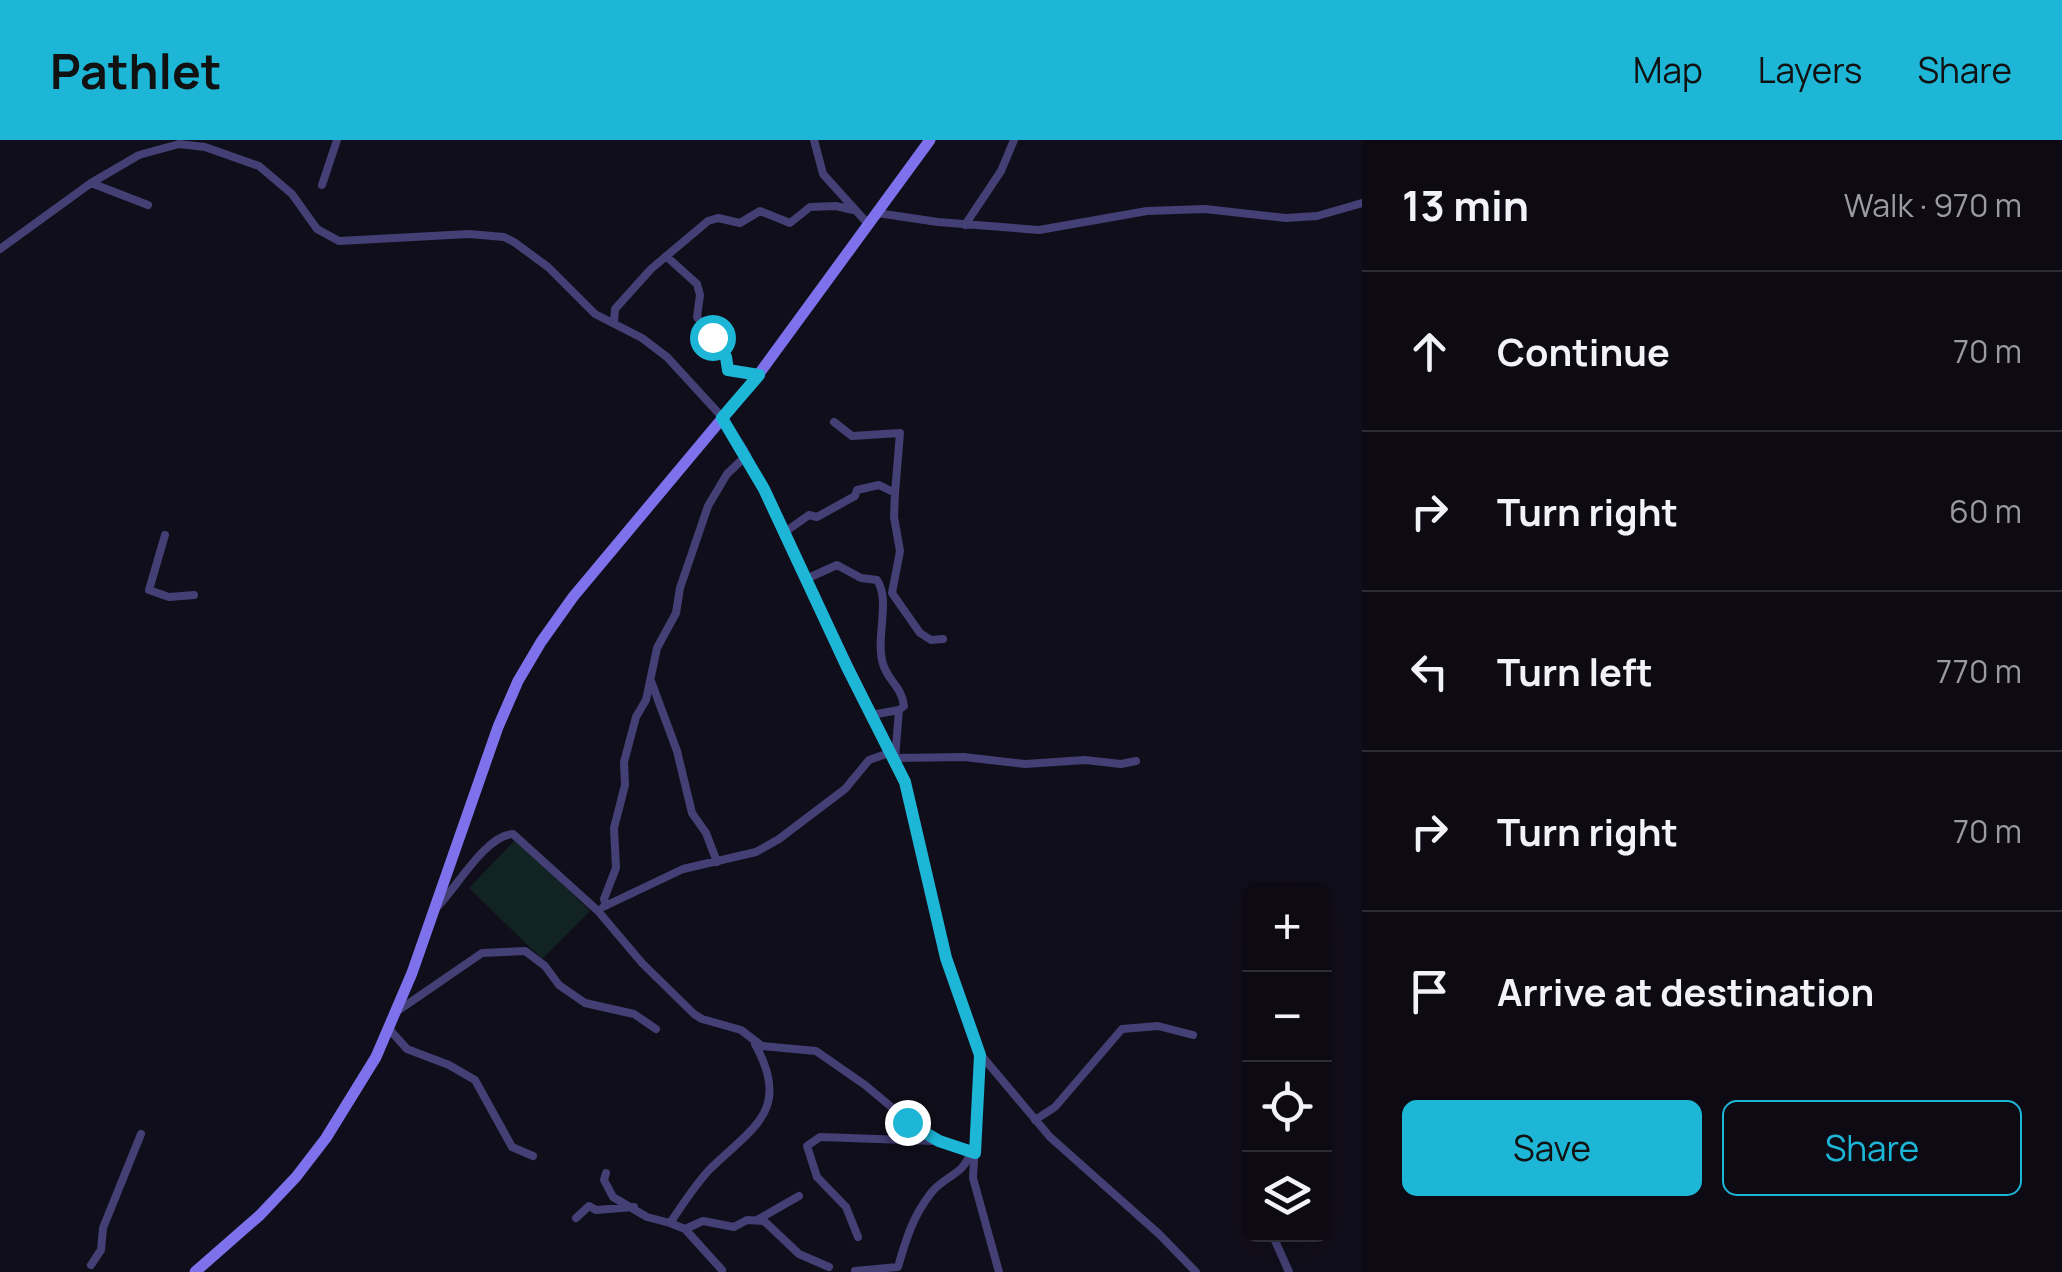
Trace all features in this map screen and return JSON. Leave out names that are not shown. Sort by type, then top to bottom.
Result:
[{"type":"main road","points":[[195,1272],[296,1177],[353,1098],[399,1010],[498,727],[530,658],[573,597],[759,375],[930,140]]},
{"type":"street","points":[[136,156],[149,140]]},
{"type":"street","points":[[322,185],[337,140]]},
{"type":"street","points":[[814,140],[822,174],[868,226]]},
{"type":"street","points":[[965,224],[1001,171],[1014,140]]},
{"type":"street","points":[[0,249],[91,183],[136,156],[179,144],[205,147],[246,160],[292,194],[317,229],[339,241],[469,234],[504,237],[548,268],[588,308],[667,357],[722,418],[746,455],[894,755],[913,808],[920,855],[946,958],[980,1055],[1062,1150],[1134,1211],[1196,1272]]},
{"type":"street","points":[[91,183],[148,206]]},
{"type":"street","points":[[877,214],[1039,230],[1146,211],[1205,209],[1286,218],[1317,216],[1362,203]]},
{"type":"street","points":[[614,323],[612,314],[619,304],[702,224],[713,219],[740,223],[760,211],[790,223],[810,208],[836,206],[853,210]]},
{"type":"street","points":[[666,256],[696,284],[700,295],[697,317],[726,357],[728,370],[759,375]]},
{"type":"street","points":[[834,422],[852,436],[900,433],[894,517],[900,551],[892,594],[920,633],[931,640],[943,639]]},
{"type":"street","points":[[602,908],[616,868],[614,828],[625,785],[624,762],[651,681],[657,648],[676,613],[680,588],[708,506],[727,474],[746,455]]},
{"type":"street","points":[[785,532],[809,516],[817,517],[855,496],[857,490],[879,484],[895,493]]},
{"type":"street","points":[[165,535],[149,590],[169,597],[194,594]]},
{"type":"street","points":[[806,579],[837,565],[861,578],[878,580],[881,585],[884,593],[878,632],[883,664],[903,694],[904,706],[872,715]]},
{"type":"street","points":[[651,681],[677,751],[692,813],[706,833],[717,862]]},
{"type":"street","points":[[894,755],[899,710]]},
{"type":"street","points":[[602,908],[684,869],[756,852],[846,789],[869,760],[894,755],[1025,764],[1086,760],[1122,764],[1136,760]]},
{"type":"street","points":[[434,910],[484,850],[508,833],[602,908],[642,962],[702,1020],[742,1030],[769,1048],[808,1050],[824,1056],[866,1085],[907,1122],[939,1141],[972,1153]]},
{"type":"street","points":[[399,1010],[482,953],[525,951],[545,966],[559,985],[585,1003],[634,1014],[656,1029]]},
{"type":"street","points":[[1035,1120],[1055,1107],[1122,1029],[1158,1026],[1193,1035]]},
{"type":"street","points":[[389,1029],[407,1049],[475,1080],[512,1147],[533,1156]]},
{"type":"street","points":[[670,1222],[701,1178],[760,1123],[768,1098],[764,1064],[753,1040]]},
{"type":"street","points":[[980,1055],[972,1153],[974,1186],[998,1272]]},
{"type":"street","points":[[91,1265],[101,1250],[103,1228],[141,1134]]},
{"type":"street","points":[[858,1237],[846,1207],[817,1177],[807,1146],[820,1137],[939,1141]]},
{"type":"street","points":[[855,1271],[898,1267],[910,1225],[935,1188],[960,1172],[972,1153]]},
{"type":"street","points":[[606,1172],[604,1180],[609,1192],[647,1217],[685,1228],[722,1270]]},
{"type":"street","points":[[757,1220],[799,1196]]},
{"type":"street","points":[[576,1218],[589,1206],[596,1210],[634,1208]]},
{"type":"street","points":[[685,1228],[703,1221],[734,1227],[757,1220],[771,1225],[800,1254],[830,1267]]},
{"type":"street","points":[[1276,1242],[1290,1272]]},
{"type":"shaded area","points":[[516,839],[590,911],[542,959],[469,888]]},
{"type":"route","points":[[712,337],[726,357],[728,370],[759,375],[722,418],[764,489],[905,782],[946,958],[980,1055],[975,1153],[939,1141],[907,1122]]}]
